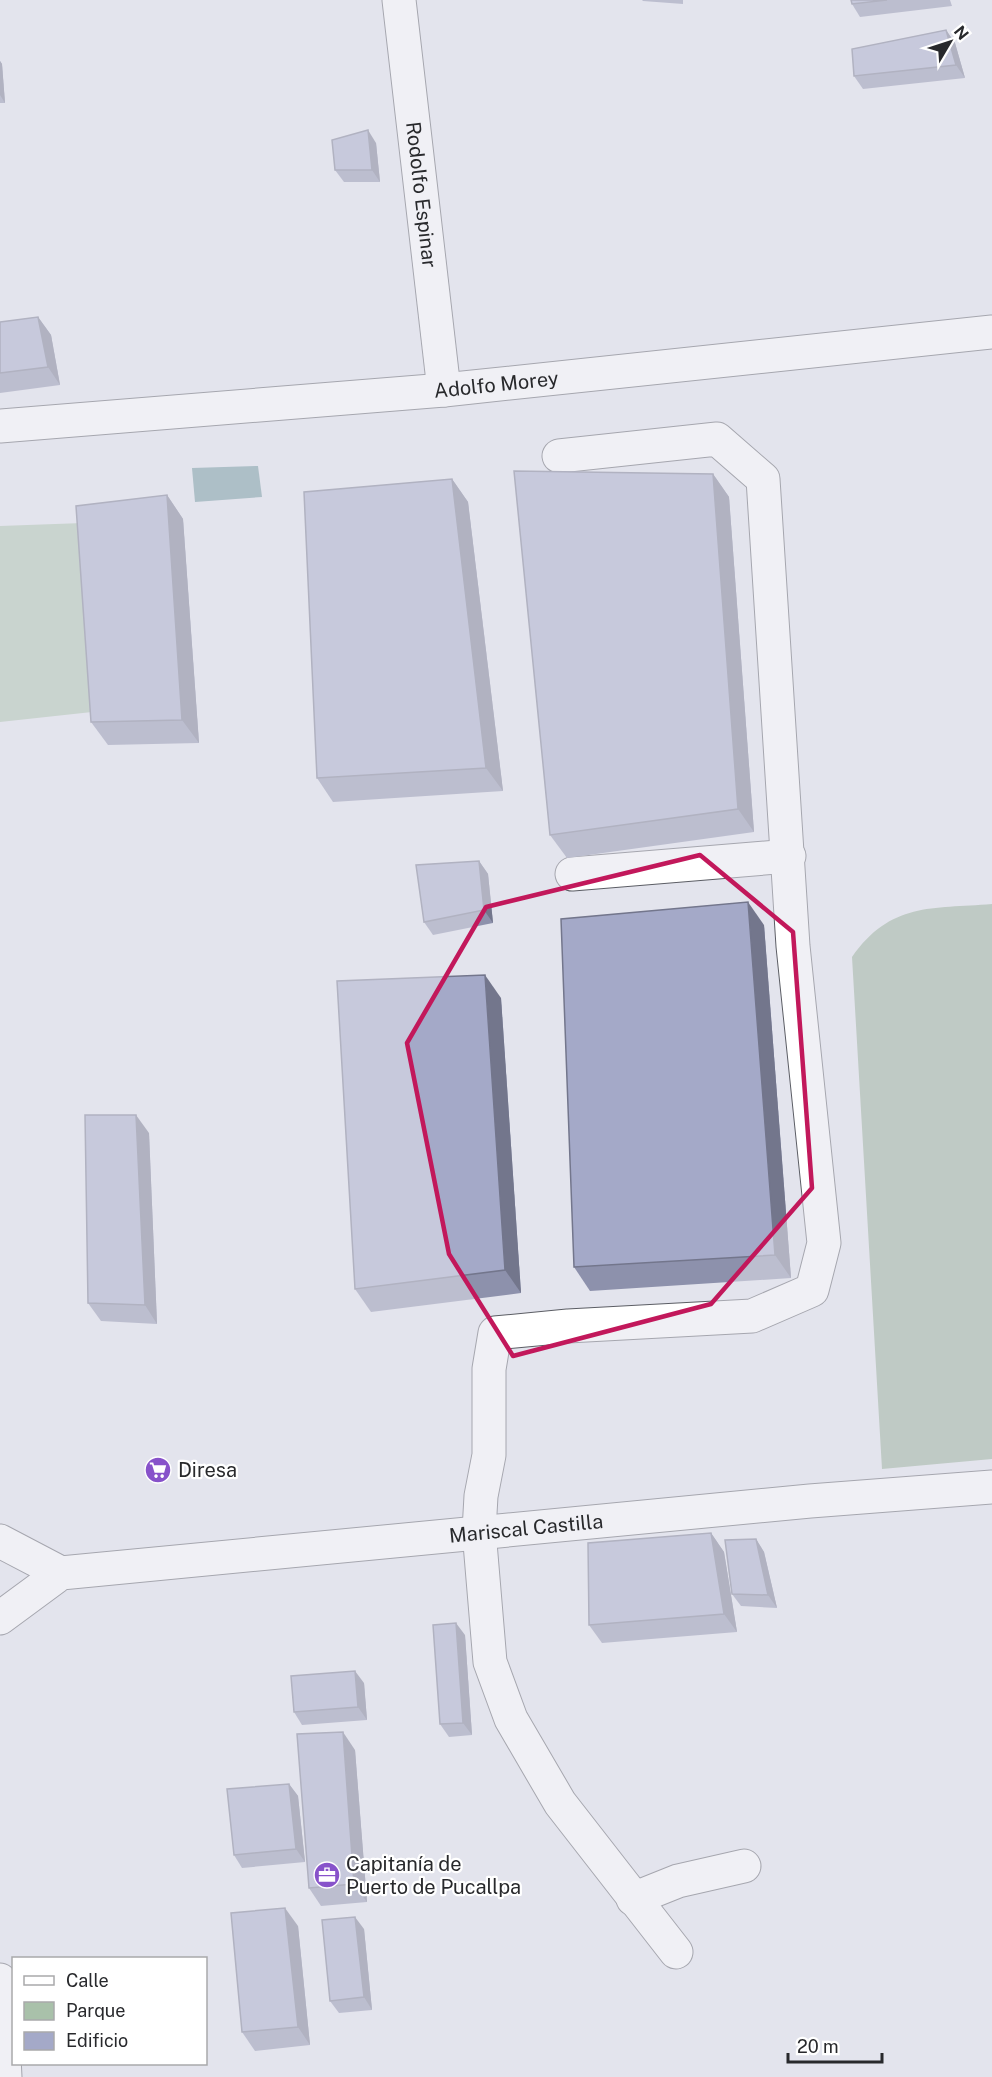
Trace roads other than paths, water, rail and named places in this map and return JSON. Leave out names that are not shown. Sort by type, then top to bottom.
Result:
[{"type":"street","name":"Rodolfo Espinar","points":[[399,0],[444,390]]},
{"type":"street","name":"Adolfo Morey","points":[[0,426],[444,390],[992,332]]},
{"type":"street","points":[[559,456],[717,439],[763,480],[793,946],[825,1243],[812,1290],[752,1316],[580,1325],[495,1333],[489,1369],[489,1455],[481,1496],[479,1532],[490,1662],[511,1719],[560,1803],[676,1952]]},
{"type":"street","points":[[572,874],[789,856]]},
{"type":"street","name":"Mariscal Castilla","points":[[61,1572],[479,1532],[992,1487]]},
{"type":"street","points":[[0,1541],[61,1572],[0,1618]]},
{"type":"street","points":[[633,1899],[678,1881],[744,1866]]},
{"type":"street","points":[[0,1980],[5,2077]]},
{"type":"water","points":[[258,466],[262,497],[195,502],[192,468]]},
{"type":"place","name":"Diresa","points":[[158,1470]]},
{"type":"place","name":"Capitanía de Puerto de Pucallpa","points":[[327,1875]]}]
